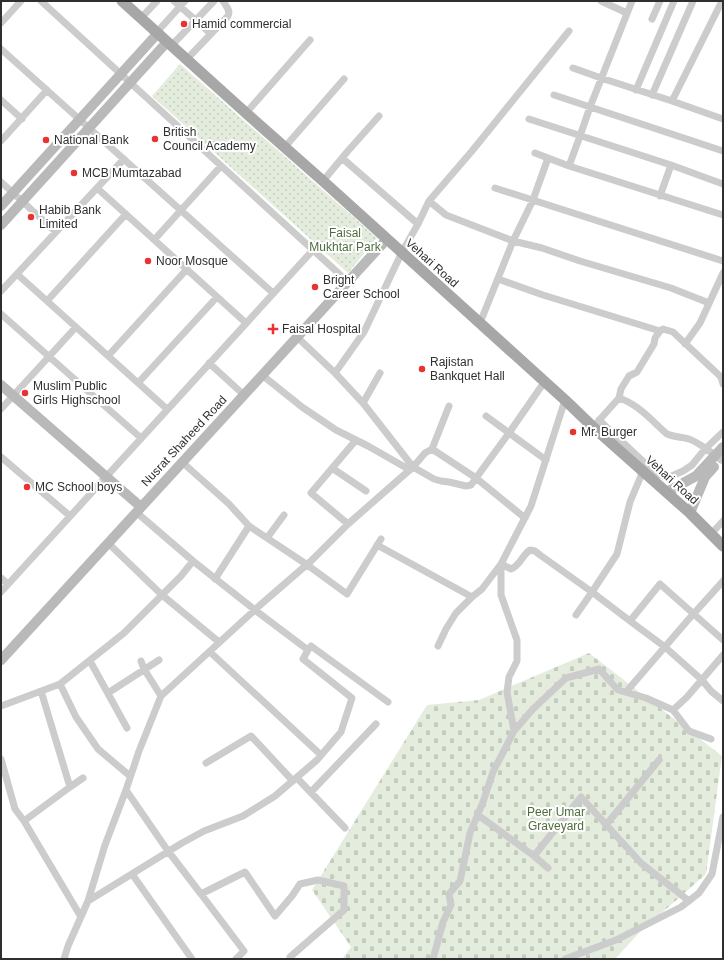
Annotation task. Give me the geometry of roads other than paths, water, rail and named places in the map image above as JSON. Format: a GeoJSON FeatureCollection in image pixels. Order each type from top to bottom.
{"type":"FeatureCollection","features":[{"type":"Feature","properties":{"kind":"main road","name":"Vehari Road"},"geometry":{"type":"LineString","coordinates":[[122,1],[565,400],[596,424],[643,471],[690,513],[723,546]]}},
{"type":"Feature","properties":{"kind":"street"},"geometry":{"type":"LineString","coordinates":[[1,23],[21,1]]}},
{"type":"Feature","properties":{"kind":"street"},"geometry":{"type":"LineString","coordinates":[[41,1],[348,282]]}},
{"type":"Feature","properties":{"kind":"street"},"geometry":{"type":"LineString","coordinates":[[141,18],[157,1]]}},
{"type":"Feature","properties":{"kind":"street"},"geometry":{"type":"LineString","coordinates":[[174,1],[183,4],[196,20],[211,34]]}},
{"type":"Feature","properties":{"kind":"street"},"geometry":{"type":"LineString","coordinates":[[1,225],[130,83],[214,1]]}},
{"type":"Feature","properties":{"kind":"street"},"geometry":{"type":"LineString","coordinates":[[187,59],[229,14],[229,11],[223,1]]}},
{"type":"Feature","properties":{"kind":"street"},"geometry":{"type":"LineString","coordinates":[[600,1],[627,13]]}},
{"type":"Feature","properties":{"kind":"street"},"geometry":{"type":"LineString","coordinates":[[569,166],[601,78],[632,1]]}},
{"type":"Feature","properties":{"kind":"street"},"geometry":{"type":"LineString","coordinates":[[652,19],[660,1]]}},
{"type":"Feature","properties":{"kind":"street"},"geometry":{"type":"LineString","coordinates":[[636,90],[674,1]]}},
{"type":"Feature","properties":{"kind":"street"},"geometry":{"type":"LineString","coordinates":[[652,95],[693,1]]}},
{"type":"Feature","properties":{"kind":"street"},"geometry":{"type":"LineString","coordinates":[[672,101],[722,1]]}},
{"type":"Feature","properties":{"kind":"street"},"geometry":{"type":"LineString","coordinates":[[1,206],[183,4]]}},
{"type":"Feature","properties":{"kind":"street"},"geometry":{"type":"LineString","coordinates":[[335,373],[364,332],[402,252],[429,201],[472,151],[569,31]]}},
{"type":"Feature","properties":{"kind":"street"},"geometry":{"type":"LineString","coordinates":[[246,113],[310,40]]}},
{"type":"Feature","properties":{"kind":"street"},"geometry":{"type":"LineString","coordinates":[[1,48],[273,293]]}},
{"type":"Feature","properties":{"kind":"street"},"geometry":{"type":"LineString","coordinates":[[573,68],[636,90],[722,116]]}},
{"type":"Feature","properties":{"kind":"street"},"geometry":{"type":"LineString","coordinates":[[284,148],[344,79]]}},
{"type":"Feature","properties":{"kind":"street"},"geometry":{"type":"LineString","coordinates":[[1,141],[47,90]]}},
{"type":"Feature","properties":{"kind":"street"},"geometry":{"type":"LineString","coordinates":[[554,95],[723,151]]}},
{"type":"Feature","properties":{"kind":"street"},"geometry":{"type":"LineString","coordinates":[[1,100],[22,119]]}},
{"type":"Feature","properties":{"kind":"street"},"geometry":{"type":"LineString","coordinates":[[323,181],[379,116]]}},
{"type":"Feature","properties":{"kind":"street"},"geometry":{"type":"LineString","coordinates":[[530,119],[671,165],[723,184]]}},
{"type":"Feature","properties":{"kind":"street"},"geometry":{"type":"LineString","coordinates":[[535,153],[569,166],[723,215]]}},
{"type":"Feature","properties":{"kind":"street"},"geometry":{"type":"LineString","coordinates":[[342,158],[418,224]]}},
{"type":"Feature","properties":{"kind":"street"},"geometry":{"type":"LineString","coordinates":[[480,323],[513,241],[532,200],[548,158]]}},
{"type":"Feature","properties":{"kind":"street"},"geometry":{"type":"LineString","coordinates":[[1,291],[124,159]]}},
{"type":"Feature","properties":{"kind":"street"},"geometry":{"type":"LineString","coordinates":[[660,196],[671,165]]}},
{"type":"Feature","properties":{"kind":"street"},"geometry":{"type":"LineString","coordinates":[[154,240],[221,166]]}},
{"type":"Feature","properties":{"kind":"street"},"geometry":{"type":"LineString","coordinates":[[1,182],[56,232]]}},
{"type":"Feature","properties":{"kind":"street"},"geometry":{"type":"LineString","coordinates":[[97,188],[246,323]]}},
{"type":"Feature","properties":{"kind":"street"},"geometry":{"type":"LineString","coordinates":[[495,188],[723,261]]}},
{"type":"Feature","properties":{"kind":"street"},"geometry":{"type":"LineString","coordinates":[[429,201],[446,215],[513,241],[542,248],[671,288],[709,302]]}},
{"type":"Feature","properties":{"kind":"street"},"geometry":{"type":"LineString","coordinates":[[47,302],[126,214]]}},
{"type":"Feature","properties":{"kind":"street","name":"Nusrat Shaheed Road"},"geometry":{"type":"LineString","coordinates":[[2,656],[139,510],[387,239]]}},
{"type":"Feature","properties":{"kind":"street"},"geometry":{"type":"LineString","coordinates":[[1,592],[312,250]]}},
{"type":"Feature","properties":{"kind":"street"},"geometry":{"type":"LineString","coordinates":[[108,356],[187,269]]}},
{"type":"Feature","properties":{"kind":"street"},"geometry":{"type":"LineString","coordinates":[[685,344],[700,323],[723,272]]}},
{"type":"Feature","properties":{"kind":"street"},"geometry":{"type":"LineString","coordinates":[[17,274],[167,409]]}},
{"type":"Feature","properties":{"kind":"street"},"geometry":{"type":"LineString","coordinates":[[498,279],[543,295],[660,331],[663,329],[672,332],[722,379]]}},
{"type":"Feature","properties":{"kind":"street"},"geometry":{"type":"LineString","coordinates":[[138,383],[217,297]]}},
{"type":"Feature","properties":{"kind":"street"},"geometry":{"type":"LineString","coordinates":[[1,314],[141,438]]}},
{"type":"Feature","properties":{"kind":"street"},"geometry":{"type":"LineString","coordinates":[[1,409],[76,327]]}},
{"type":"Feature","properties":{"kind":"street"},"geometry":{"type":"LineString","coordinates":[[660,331],[637,372],[629,376],[619,398],[596,424],[658,474],[668,477],[683,471],[692,465],[723,432]]}},
{"type":"Feature","properties":{"kind":"street"},"geometry":{"type":"LineString","coordinates":[[298,337],[335,373],[362,403],[411,468]]}},
{"type":"Feature","properties":{"kind":"street"},"geometry":{"type":"LineString","coordinates":[[209,363],[244,395]]}},
{"type":"Feature","properties":{"kind":"street"},"geometry":{"type":"LineString","coordinates":[[362,403],[380,372]]}},
{"type":"Feature","properties":{"kind":"street"},"geometry":{"type":"LineString","coordinates":[[262,375],[302,407],[336,430],[434,479],[466,486],[471,485],[509,434],[545,381]]}},
{"type":"Feature","properties":{"kind":"street"},"geometry":{"type":"LineString","coordinates":[[1,385],[106,477],[193,561],[308,650]]}},
{"type":"Feature","properties":{"kind":"street"},"geometry":{"type":"LineString","coordinates":[[619,398],[628,400],[667,434],[691,440],[720,458]]}},
{"type":"Feature","properties":{"kind":"street"},"geometry":{"type":"LineString","coordinates":[[438,646],[446,629],[456,614],[482,589],[501,564],[525,518],[531,506],[565,400]]}},
{"type":"Feature","properties":{"kind":"street"},"geometry":{"type":"LineString","coordinates":[[65,959],[68,946],[88,901],[105,845],[139,751],[161,696],[219,642],[311,561],[348,524],[411,468],[425,453],[432,449],[449,406]]}},
{"type":"Feature","properties":{"kind":"street"},"geometry":{"type":"LineString","coordinates":[[486,416],[546,460]]}},
{"type":"Feature","properties":{"kind":"street"},"geometry":{"type":"LineString","coordinates":[[348,524],[311,493],[356,440]]}},
{"type":"Feature","properties":{"kind":"street"},"geometry":{"type":"LineString","coordinates":[[690,513],[705,477],[720,458],[723,447]]}},
{"type":"Feature","properties":{"kind":"street"},"geometry":{"type":"LineString","coordinates":[[432,449],[476,478],[525,518]]}},
{"type":"Feature","properties":{"kind":"street"},"geometry":{"type":"LineString","coordinates":[[1,457],[70,516]]}},
{"type":"Feature","properties":{"kind":"street"},"geometry":{"type":"LineString","coordinates":[[667,492],[696,476],[720,458]]}},
{"type":"Feature","properties":{"kind":"street"},"geometry":{"type":"LineString","coordinates":[[182,462],[229,504],[249,526],[306,564],[347,594],[379,542],[472,597]]}},
{"type":"Feature","properties":{"kind":"street"},"geometry":{"type":"LineString","coordinates":[[332,468],[366,491]]}},
{"type":"Feature","properties":{"kind":"street"},"geometry":{"type":"LineString","coordinates":[[576,615],[617,554],[630,502],[643,471]]}},
{"type":"Feature","properties":{"kind":"street"},"geometry":{"type":"LineString","coordinates":[[267,538],[284,515]]}},
{"type":"Feature","properties":{"kind":"street"},"geometry":{"type":"LineString","coordinates":[[711,534],[723,521]]}},
{"type":"Feature","properties":{"kind":"street"},"geometry":{"type":"LineString","coordinates":[[215,579],[249,526]]}},
{"type":"Feature","properties":{"kind":"street"},"geometry":{"type":"LineString","coordinates":[[108,543],[162,595],[219,642]]}},
{"type":"Feature","properties":{"kind":"street"},"geometry":{"type":"LineString","coordinates":[[501,564],[510,569],[514,568],[527,552],[530,550],[534,551],[592,592],[665,647],[723,701]]}},
{"type":"Feature","properties":{"kind":"street"},"geometry":{"type":"LineString","coordinates":[[1,706],[60,684],[124,634],[181,576],[193,561]]}},
{"type":"Feature","properties":{"kind":"street"},"geometry":{"type":"LineString","coordinates":[[501,564],[501,595],[516,640],[517,661],[509,678],[507,692],[514,732]]}},
{"type":"Feature","properties":{"kind":"street"},"geometry":{"type":"LineString","coordinates":[[1,578],[8,584]]}},
{"type":"Feature","properties":{"kind":"street"},"geometry":{"type":"LineString","coordinates":[[626,692],[723,581]]}},
{"type":"Feature","properties":{"kind":"street"},"geometry":{"type":"LineString","coordinates":[[630,621],[660,584],[723,640]]}},
{"type":"Feature","properties":{"kind":"street"},"geometry":{"type":"LineString","coordinates":[[88,901],[168,850],[204,831],[243,816],[275,796],[317,760],[341,732],[352,698],[303,659],[311,646],[388,702]]}},
{"type":"Feature","properties":{"kind":"street"},"geometry":{"type":"LineString","coordinates":[[210,652],[321,754]]}},
{"type":"Feature","properties":{"kind":"street"},"geometry":{"type":"LineString","coordinates":[[673,710],[688,697],[723,655]]}},
{"type":"Feature","properties":{"kind":"street"},"geometry":{"type":"LineString","coordinates":[[108,693],[159,660]]}},
{"type":"Feature","properties":{"kind":"street"},"geometry":{"type":"LineString","coordinates":[[90,661],[127,728]]}},
{"type":"Feature","properties":{"kind":"street"},"geometry":{"type":"LineString","coordinates":[[141,661],[144,669],[161,696]]}},
{"type":"Feature","properties":{"kind":"street"},"geometry":{"type":"LineString","coordinates":[[433,959],[443,922],[451,905],[450,894],[460,881],[470,832],[478,815],[493,772],[514,732],[533,709],[566,678],[599,669],[618,690],[646,698],[673,710],[688,731],[711,739]]}},
{"type":"Feature","properties":{"kind":"street"},"geometry":{"type":"LineString","coordinates":[[60,684],[76,717],[98,749],[130,776]]}},
{"type":"Feature","properties":{"kind":"street"},"geometry":{"type":"LineString","coordinates":[[42,691],[70,787]]}},
{"type":"Feature","properties":{"kind":"street"},"geometry":{"type":"LineString","coordinates":[[311,792],[376,724]]}},
{"type":"Feature","properties":{"kind":"street"},"geometry":{"type":"LineString","coordinates":[[206,763],[251,736],[295,779],[311,792],[345,828]]}},
{"type":"Feature","properties":{"kind":"street"},"geometry":{"type":"LineString","coordinates":[[1,759],[15,809],[24,820],[81,917]]}},
{"type":"Feature","properties":{"kind":"street"},"geometry":{"type":"LineString","coordinates":[[606,825],[659,760]]}},
{"type":"Feature","properties":{"kind":"street"},"geometry":{"type":"LineString","coordinates":[[24,820],[84,778]]}},
{"type":"Feature","properties":{"kind":"street"},"geometry":{"type":"LineString","coordinates":[[126,790],[168,850],[244,951],[236,959]]}},
{"type":"Feature","properties":{"kind":"street"},"geometry":{"type":"LineString","coordinates":[[534,856],[581,797],[641,863],[689,901]]}},
{"type":"Feature","properties":{"kind":"street"},"geometry":{"type":"LineString","coordinates":[[478,815],[548,868]]}},
{"type":"Feature","properties":{"kind":"street"},"geometry":{"type":"LineString","coordinates":[[565,959],[616,940],[681,907],[699,893],[712,874],[723,817]]}},
{"type":"Feature","properties":{"kind":"street"},"geometry":{"type":"LineString","coordinates":[[201,894],[245,872],[275,916],[300,884],[318,880],[344,886],[344,910],[290,957],[290,959]]}},
{"type":"Feature","properties":{"kind":"street"},"geometry":{"type":"LineString","coordinates":[[132,874],[192,959]]}},
{"type":"Feature","properties":{"kind":"place","name":"Hamid commercial"},"geometry":{"type":"Point","coordinates":[184,24]}},
{"type":"Feature","properties":{"kind":"place","name":"British Council Academy"},"geometry":{"type":"Point","coordinates":[155,139]}},
{"type":"Feature","properties":{"kind":"place","name":"National Bank"},"geometry":{"type":"Point","coordinates":[46,140]}},
{"type":"Feature","properties":{"kind":"place","name":"MCB Mumtazabad"},"geometry":{"type":"Point","coordinates":[74,173]}},
{"type":"Feature","properties":{"kind":"place","name":"Habib Bank Limited"},"geometry":{"type":"Point","coordinates":[31,217]}},
{"type":"Feature","properties":{"kind":"place","name":"Noor Mosque"},"geometry":{"type":"Point","coordinates":[148,261]}},
{"type":"Feature","properties":{"kind":"place","name":"Bright Career School"},"geometry":{"type":"Point","coordinates":[315,287]}},
{"type":"Feature","properties":{"kind":"place","name":"Faisal Hospital"},"geometry":{"type":"Point","coordinates":[273,329]}},
{"type":"Feature","properties":{"kind":"place","name":"Rajistan Bankquet Hall"},"geometry":{"type":"Point","coordinates":[422,369]}},
{"type":"Feature","properties":{"kind":"place","name":"Muslim Public Girls Highschool"},"geometry":{"type":"Point","coordinates":[25,393]}},
{"type":"Feature","properties":{"kind":"place","name":"Mr. Burger"},"geometry":{"type":"Point","coordinates":[573,432]}},
{"type":"Feature","properties":{"kind":"place","name":"MC School boys"},"geometry":{"type":"Point","coordinates":[27,487]}},
{"type":"Feature","properties":{"kind":"park label","name":"Faisal Mukhtar Park"},"geometry":{"type":"Point","coordinates":[345,240]}},
{"type":"Feature","properties":{"kind":"park label","name":"Peer Umar Graveyard"},"geometry":{"type":"Point","coordinates":[556,819]}}]}
